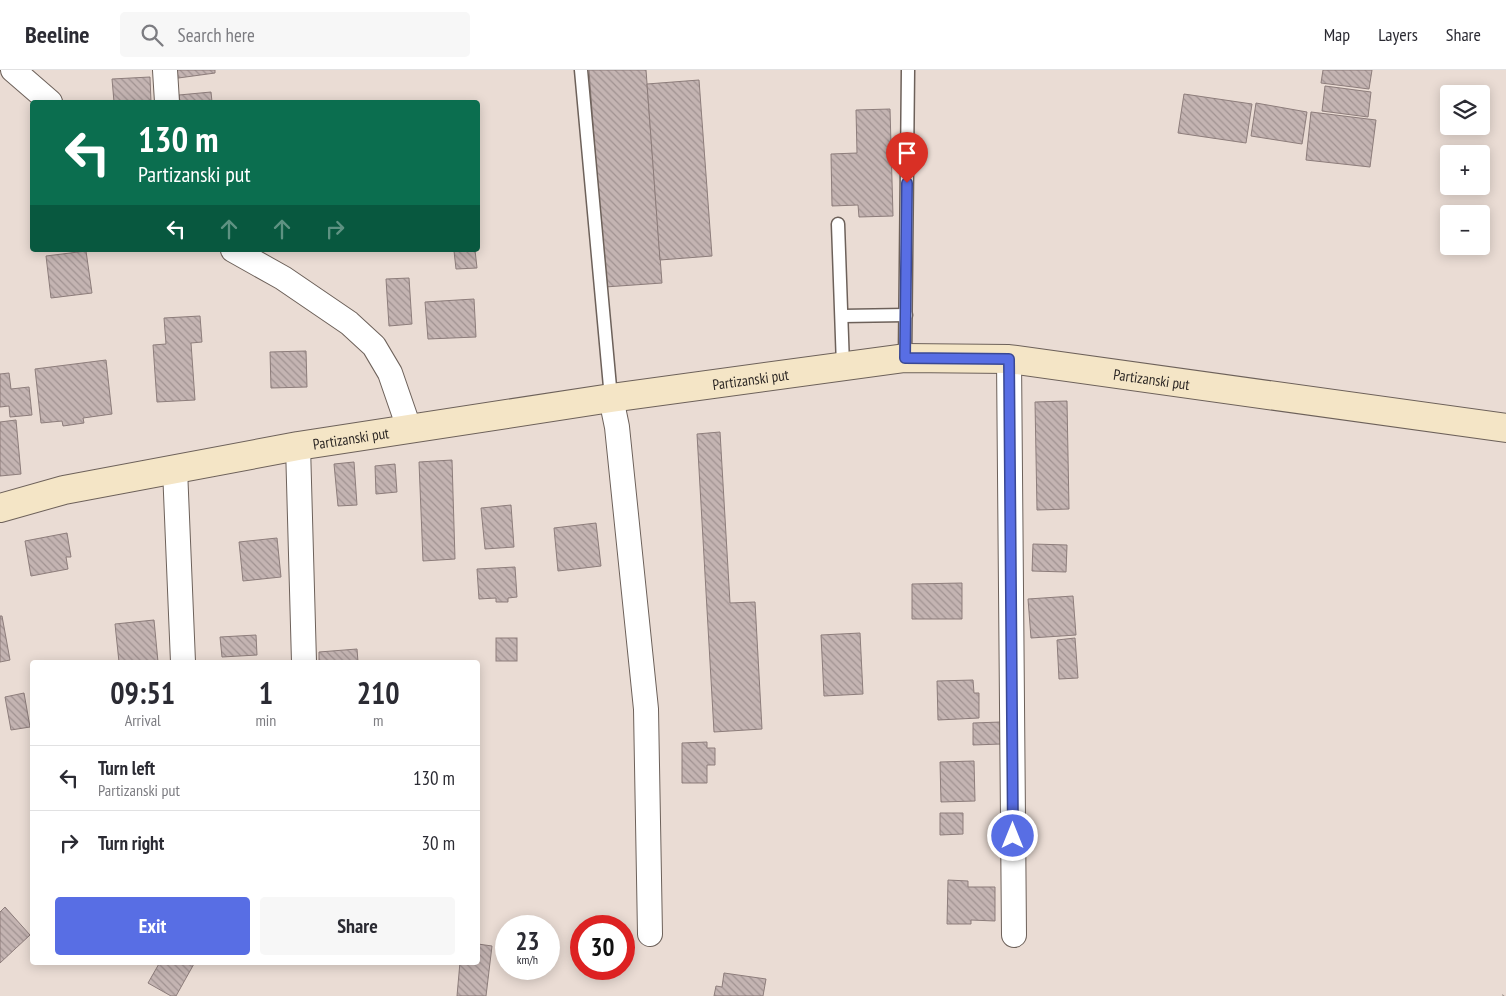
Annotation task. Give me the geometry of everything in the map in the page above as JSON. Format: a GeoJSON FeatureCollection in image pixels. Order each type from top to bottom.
{"type":"FeatureCollection","features":[{"type":"Feature","properties":{"kind":"main road","name":"Partizanski put"},"geometry":{"type":"LineString","coordinates":[[0,508],[64,490],[298,446],[611,398],[905,358],[1009,359],[1506,428]]}},
{"type":"Feature","properties":{"kind":"street"},"geometry":{"type":"LineString","coordinates":[[13,70],[48,100]]}},
{"type":"Feature","properties":{"kind":"street"},"geometry":{"type":"LineString","coordinates":[[165,70],[167,100]]}},
{"type":"Feature","properties":{"kind":"street"},"geometry":{"type":"LineString","coordinates":[[237,252],[283,278],[349,323],[374,346],[390,373],[409,428]]}},
{"type":"Feature","properties":{"kind":"street"},"geometry":{"type":"LineString","coordinates":[[1009,359],[1014,936]]}},
{"type":"Feature","properties":{"kind":"street"},"geometry":{"type":"LineString","coordinates":[[611,398],[617,428],[646,709],[650,934]]}},
{"type":"Feature","properties":{"kind":"street"},"geometry":{"type":"LineString","coordinates":[[298,446],[304,660]]}},
{"type":"Feature","properties":{"kind":"street"},"geometry":{"type":"LineString","coordinates":[[175,469],[183,660]]}},
{"type":"Feature","properties":{"kind":"lane"},"geometry":{"type":"LineString","coordinates":[[581,70],[611,398]]}},
{"type":"Feature","properties":{"kind":"lane"},"geometry":{"type":"LineString","coordinates":[[905,358],[908,70]]}},
{"type":"Feature","properties":{"kind":"lane"},"geometry":{"type":"LineString","coordinates":[[838,224],[843,366]]}},
{"type":"Feature","properties":{"kind":"lane"},"geometry":{"type":"LineString","coordinates":[[842,316],[906,315]]}},
{"type":"Feature","properties":{"kind":"path"},"geometry":{"type":"LineString","coordinates":[[1503,996],[1506,992]]}},
{"type":"Feature","properties":{"kind":"building"},"geometry":{"type":"Polygon","coordinates":[[[169,70],[215,70],[215,73],[171,79],[169,70]]]}},
{"type":"Feature","properties":{"kind":"building"},"geometry":{"type":"Polygon","coordinates":[[[589,70],[646,70],[662,283],[605,287],[589,70]]]}},
{"type":"Feature","properties":{"kind":"building"},"geometry":{"type":"Polygon","coordinates":[[[1323,70],[1372,70],[1369,89],[1321,83],[1323,70]]]}},
{"type":"Feature","properties":{"kind":"building"},"geometry":{"type":"Polygon","coordinates":[[[150,77],[151,100],[114,100],[112,79],[150,77]]]}},
{"type":"Feature","properties":{"kind":"building"},"geometry":{"type":"Polygon","coordinates":[[[699,80],[712,256],[660,260],[647,84],[699,80]]]}},
{"type":"Feature","properties":{"kind":"building"},"geometry":{"type":"Polygon","coordinates":[[[1325,86],[1371,92],[1368,117],[1322,111],[1325,86]]]}},
{"type":"Feature","properties":{"kind":"building"},"geometry":{"type":"Polygon","coordinates":[[[211,92],[212,100],[180,100],[179,95],[211,92]]]}},
{"type":"Feature","properties":{"kind":"building"},"geometry":{"type":"Polygon","coordinates":[[[1184,94],[1252,104],[1246,143],[1178,133],[1184,94]]]}},
{"type":"Feature","properties":{"kind":"building"},"geometry":{"type":"Polygon","coordinates":[[[1256,103],[1307,112],[1302,144],[1251,136],[1256,103]]]}},
{"type":"Feature","properties":{"kind":"building"},"geometry":{"type":"Polygon","coordinates":[[[890,109],[893,216],[859,217],[858,205],[832,206],[831,154],[857,153],[856,110],[890,109]]]}},
{"type":"Feature","properties":{"kind":"building"},"geometry":{"type":"Polygon","coordinates":[[[1311,112],[1376,120],[1370,167],[1306,160],[1311,112]]]}},
{"type":"Feature","properties":{"kind":"building"},"geometry":{"type":"Polygon","coordinates":[[[86,252],[92,293],[51,298],[46,256],[86,252]]]}},
{"type":"Feature","properties":{"kind":"building"},"geometry":{"type":"Polygon","coordinates":[[[454,252],[475,252],[477,268],[456,269],[454,252]]]}},
{"type":"Feature","properties":{"kind":"building"},"geometry":{"type":"Polygon","coordinates":[[[409,278],[412,324],[389,326],[386,279],[409,278]]]}},
{"type":"Feature","properties":{"kind":"building"},"geometry":{"type":"Polygon","coordinates":[[[474,299],[476,337],[428,339],[425,302],[474,299]]]}},
{"type":"Feature","properties":{"kind":"building"},"geometry":{"type":"Polygon","coordinates":[[[200,316],[202,342],[191,343],[195,400],[157,402],[153,345],[166,344],[164,318],[200,316]]]}},
{"type":"Feature","properties":{"kind":"building"},"geometry":{"type":"Polygon","coordinates":[[[306,351],[307,387],[271,388],[270,352],[306,351]]]}},
{"type":"Feature","properties":{"kind":"building"},"geometry":{"type":"Polygon","coordinates":[[[106,360],[112,414],[83,418],[84,423],[63,426],[62,421],[41,423],[35,369],[106,360]]]}},
{"type":"Feature","properties":{"kind":"building"},"geometry":{"type":"Polygon","coordinates":[[[9,373],[11,389],[29,387],[32,415],[10,417],[9,406],[0,407],[0,374],[9,373]]]}},
{"type":"Feature","properties":{"kind":"building"},"geometry":{"type":"Polygon","coordinates":[[[1067,401],[1069,509],[1037,510],[1035,402],[1067,401]]]}},
{"type":"Feature","properties":{"kind":"building"},"geometry":{"type":"Polygon","coordinates":[[[16,420],[21,474],[0,476],[0,422],[16,420]]]}},
{"type":"Feature","properties":{"kind":"building"},"geometry":{"type":"Polygon","coordinates":[[[720,432],[730,603],[755,602],[762,729],[714,732],[697,434],[720,432]]]}},
{"type":"Feature","properties":{"kind":"building"},"geometry":{"type":"Polygon","coordinates":[[[452,460],[455,559],[423,561],[419,462],[452,460]]]}},
{"type":"Feature","properties":{"kind":"building"},"geometry":{"type":"Polygon","coordinates":[[[354,462],[357,505],[338,506],[334,464],[354,462]]]}},
{"type":"Feature","properties":{"kind":"building"},"geometry":{"type":"Polygon","coordinates":[[[395,464],[397,492],[376,494],[375,466],[395,464]]]}},
{"type":"Feature","properties":{"kind":"building"},"geometry":{"type":"Polygon","coordinates":[[[511,505],[514,547],[485,549],[481,508],[511,505]]]}},
{"type":"Feature","properties":{"kind":"building"},"geometry":{"type":"Polygon","coordinates":[[[596,523],[601,566],[558,571],[554,528],[596,523]]]}},
{"type":"Feature","properties":{"kind":"building"},"geometry":{"type":"Polygon","coordinates":[[[67,533],[71,557],[66,557],[68,569],[31,576],[25,541],[67,533]]]}},
{"type":"Feature","properties":{"kind":"building"},"geometry":{"type":"Polygon","coordinates":[[[277,538],[281,577],[243,581],[239,542],[277,538]]]}},
{"type":"Feature","properties":{"kind":"building"},"geometry":{"type":"Polygon","coordinates":[[[1033,544],[1067,545],[1066,572],[1032,571],[1033,544]]]}},
{"type":"Feature","properties":{"kind":"building"},"geometry":{"type":"Polygon","coordinates":[[[515,567],[517,597],[508,598],[508,602],[496,602],[496,598],[479,599],[477,569],[515,567]]]}},
{"type":"Feature","properties":{"kind":"building"},"geometry":{"type":"Polygon","coordinates":[[[962,583],[962,619],[912,619],[912,584],[962,583]]]}},
{"type":"Feature","properties":{"kind":"building"},"geometry":{"type":"Polygon","coordinates":[[[1073,596],[1076,635],[1031,638],[1028,599],[1073,596]]]}},
{"type":"Feature","properties":{"kind":"building"},"geometry":{"type":"Polygon","coordinates":[[[0,616],[2,616],[10,660],[0,662],[0,616]]]}},
{"type":"Feature","properties":{"kind":"building"},"geometry":{"type":"Polygon","coordinates":[[[154,620],[158,660],[119,660],[115,624],[154,620]]]}},
{"type":"Feature","properties":{"kind":"building"},"geometry":{"type":"Polygon","coordinates":[[[860,633],[863,694],[824,696],[821,635],[860,633]]]}},
{"type":"Feature","properties":{"kind":"building"},"geometry":{"type":"Polygon","coordinates":[[[256,635],[257,655],[222,657],[220,637],[256,635]]]}},
{"type":"Feature","properties":{"kind":"building"},"geometry":{"type":"Polygon","coordinates":[[[496,638],[517,638],[517,661],[496,661],[496,638]]]}},
{"type":"Feature","properties":{"kind":"building"},"geometry":{"type":"Polygon","coordinates":[[[1075,638],[1078,678],[1059,679],[1057,640],[1075,638]]]}},
{"type":"Feature","properties":{"kind":"building"},"geometry":{"type":"Polygon","coordinates":[[[357,649],[358,660],[319,660],[319,652],[357,649]]]}},
{"type":"Feature","properties":{"kind":"building"},"geometry":{"type":"Polygon","coordinates":[[[973,680],[974,693],[979,693],[979,718],[938,720],[937,681],[973,680]]]}},
{"type":"Feature","properties":{"kind":"building"},"geometry":{"type":"Polygon","coordinates":[[[24,693],[30,727],[11,730],[5,697],[24,693]]]}},
{"type":"Feature","properties":{"kind":"building"},"geometry":{"type":"Polygon","coordinates":[[[1001,722],[1001,744],[973,745],[973,723],[1001,722]]]}},
{"type":"Feature","properties":{"kind":"building"},"geometry":{"type":"Polygon","coordinates":[[[707,742],[707,748],[715,748],[715,765],[707,765],[707,783],[682,783],[682,743],[707,742]]]}},
{"type":"Feature","properties":{"kind":"building"},"geometry":{"type":"Polygon","coordinates":[[[974,761],[975,801],[941,802],[940,762],[974,761]]]}},
{"type":"Feature","properties":{"kind":"building"},"geometry":{"type":"Polygon","coordinates":[[[940,813],[963,813],[963,834],[940,835],[940,813]]]}},
{"type":"Feature","properties":{"kind":"building"},"geometry":{"type":"Polygon","coordinates":[[[948,880],[968,881],[968,887],[995,887],[995,921],[971,920],[971,924],[947,924],[948,880]]]}},
{"type":"Feature","properties":{"kind":"building"},"geometry":{"type":"Polygon","coordinates":[[[5,907],[30,935],[0,963],[0,912],[5,907]]]}},
{"type":"Feature","properties":{"kind":"building"},"geometry":{"type":"Polygon","coordinates":[[[480,944],[492,946],[486,996],[457,996],[460,965],[480,965],[480,944]]]}},
{"type":"Feature","properties":{"kind":"building"},"geometry":{"type":"Polygon","coordinates":[[[158,965],[193,965],[176,996],[171,996],[148,983],[158,965]]]}},
{"type":"Feature","properties":{"kind":"building"},"geometry":{"type":"Polygon","coordinates":[[[724,973],[766,979],[763,996],[714,996],[716,986],[722,987],[724,973]]]}},
{"type":"Feature","properties":{"kind":"route"},"geometry":{"type":"LineString","coordinates":[[907,183],[905,358],[1009,359],[1013,836]]}}]}
